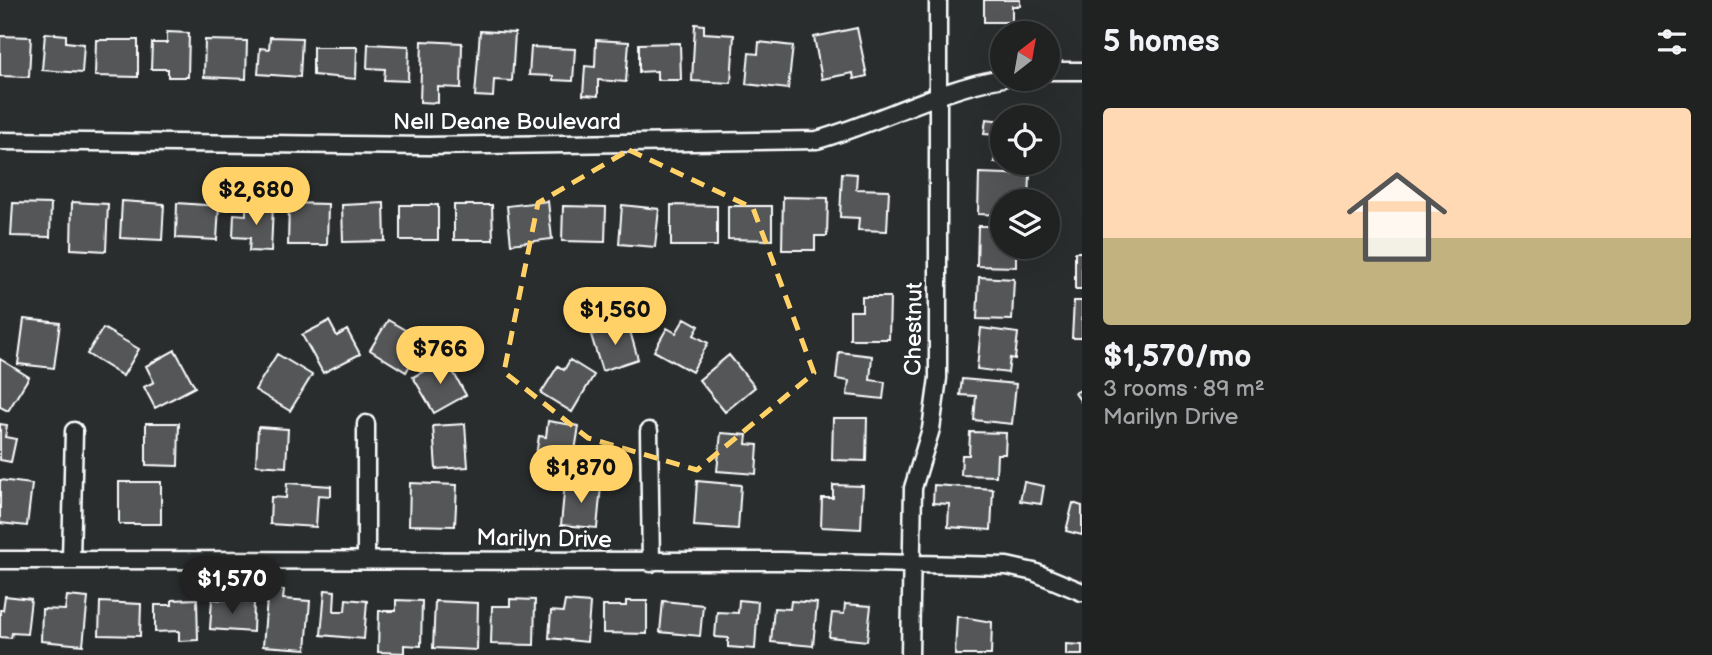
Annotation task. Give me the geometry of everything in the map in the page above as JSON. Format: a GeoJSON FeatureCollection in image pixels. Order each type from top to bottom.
{"type":"FeatureCollection","features":[{"type":"Feature","properties":{"kind":"street","name":"Chestnut"},"geometry":{"type":"LineString","coordinates":[[910,655],[913,488],[930,429],[938,378],[938,0]]}},
{"type":"Feature","properties":{"kind":"street"},"geometry":{"type":"LineString","coordinates":[[1060,71],[1082,71]]}},
{"type":"Feature","properties":{"kind":"street","name":"Nell Deane Boulevard"},"geometry":{"type":"LineString","coordinates":[[0,141],[428,146],[768,143],[817,140],[857,129],[937,97],[990,80]]}},
{"type":"Feature","properties":{"kind":"street"},"geometry":{"type":"LineString","coordinates":[[366,424],[366,560]]}},
{"type":"Feature","properties":{"kind":"street"},"geometry":{"type":"LineString","coordinates":[[649,430],[651,563]]}},
{"type":"Feature","properties":{"kind":"street"},"geometry":{"type":"LineString","coordinates":[[71,561],[74,431]]}},
{"type":"Feature","properties":{"kind":"street","name":"Marilyn Drive"},"geometry":{"type":"LineString","coordinates":[[0,560],[651,563],[781,561],[1007,566],[1034,572],[1082,592]]}},
{"type":"Feature","properties":{"kind":"highlighted area"},"geometry":{"type":"Polygon","coordinates":[[[629,150],[753,208],[814,373],[697,470],[588,438],[504,372],[538,203],[629,150]]]}},
{"type":"Feature","properties":{"kind":"building"},"geometry":{"type":"Polygon","coordinates":[[[984,0],[1020,0],[1020,6],[1012,6],[1012,21],[984,22],[984,0]]]}},
{"type":"Feature","properties":{"kind":"building"},"geometry":{"type":"Polygon","coordinates":[[[695,24],[704,25],[704,33],[734,35],[731,83],[692,81],[695,24]]]}},
{"type":"Feature","properties":{"kind":"building"},"geometry":{"type":"Polygon","coordinates":[[[857,28],[867,76],[854,79],[853,73],[822,79],[814,37],[857,28]]]}},
{"type":"Feature","properties":{"kind":"building"},"geometry":{"type":"Polygon","coordinates":[[[480,31],[515,33],[512,81],[494,80],[493,97],[475,96],[480,31]]]}},
{"type":"Feature","properties":{"kind":"building"},"geometry":{"type":"Polygon","coordinates":[[[167,32],[189,33],[188,77],[168,77],[168,69],[151,69],[152,43],[167,43],[167,32]]]}},
{"type":"Feature","properties":{"kind":"building"},"geometry":{"type":"Polygon","coordinates":[[[45,33],[66,35],[66,42],[84,44],[82,73],[42,70],[45,33]]]}},
{"type":"Feature","properties":{"kind":"building"},"geometry":{"type":"Polygon","coordinates":[[[0,36],[31,37],[29,77],[0,76],[0,36]]]}},
{"type":"Feature","properties":{"kind":"building"},"geometry":{"type":"Polygon","coordinates":[[[270,37],[302,38],[300,77],[258,74],[260,48],[269,49],[270,37]]]}},
{"type":"Feature","properties":{"kind":"building"},"geometry":{"type":"Polygon","coordinates":[[[96,40],[138,40],[138,77],[95,76],[96,40]]]}},
{"type":"Feature","properties":{"kind":"building"},"geometry":{"type":"Polygon","coordinates":[[[205,40],[247,41],[246,79],[204,77],[205,40]]]}},
{"type":"Feature","properties":{"kind":"building"},"geometry":{"type":"Polygon","coordinates":[[[596,40],[629,42],[626,82],[598,80],[598,96],[583,95],[585,66],[595,67],[596,40]]]}},
{"type":"Feature","properties":{"kind":"building"},"geometry":{"type":"Polygon","coordinates":[[[422,41],[462,43],[461,88],[438,87],[438,103],[420,102],[422,41]]]}},
{"type":"Feature","properties":{"kind":"building"},"geometry":{"type":"Polygon","coordinates":[[[759,42],[793,46],[788,89],[746,84],[749,53],[758,54],[759,42]]]}},
{"type":"Feature","properties":{"kind":"building"},"geometry":{"type":"Polygon","coordinates":[[[680,43],[681,80],[657,80],[657,71],[639,72],[639,44],[680,43]]]}},
{"type":"Feature","properties":{"kind":"building"},"geometry":{"type":"Polygon","coordinates":[[[368,44],[409,46],[408,81],[384,80],[385,69],[367,68],[368,44]]]}},
{"type":"Feature","properties":{"kind":"building"},"geometry":{"type":"Polygon","coordinates":[[[313,47],[357,47],[356,79],[313,75],[313,47]]]}},
{"type":"Feature","properties":{"kind":"building"},"geometry":{"type":"Polygon","coordinates":[[[531,47],[575,49],[573,81],[553,80],[553,76],[529,75],[531,47]]]}},
{"type":"Feature","properties":{"kind":"building"},"geometry":{"type":"Polygon","coordinates":[[[986,119],[990,119],[990,134],[984,134],[986,119]]]}},
{"type":"Feature","properties":{"kind":"building"},"geometry":{"type":"Polygon","coordinates":[[[842,173],[857,174],[856,189],[889,190],[887,231],[858,230],[859,218],[840,217],[842,173]]]}},
{"type":"Feature","properties":{"kind":"building"},"geometry":{"type":"Polygon","coordinates":[[[979,173],[1030,175],[1029,189],[990,189],[990,214],[978,214],[979,173]]]}},
{"type":"Feature","properties":{"kind":"building"},"geometry":{"type":"Polygon","coordinates":[[[783,197],[828,198],[827,236],[815,236],[815,250],[782,250],[783,197]]]}},
{"type":"Feature","properties":{"kind":"building"},"geometry":{"type":"Polygon","coordinates":[[[122,201],[164,204],[162,240],[120,238],[122,201]]]}},
{"type":"Feature","properties":{"kind":"building"},"geometry":{"type":"Polygon","coordinates":[[[548,201],[552,239],[511,244],[507,206],[548,201]]]}},
{"type":"Feature","properties":{"kind":"building"},"geometry":{"type":"Polygon","coordinates":[[[72,202],[108,204],[106,251],[71,249],[72,202]]]}},
{"type":"Feature","properties":{"kind":"building"},"geometry":{"type":"Polygon","coordinates":[[[13,203],[51,204],[50,237],[11,236],[13,203]]]}},
{"type":"Feature","properties":{"kind":"building"},"geometry":{"type":"Polygon","coordinates":[[[177,203],[219,206],[217,240],[176,238],[177,203]]]}},
{"type":"Feature","properties":{"kind":"building"},"geometry":{"type":"Polygon","coordinates":[[[246,203],[273,205],[271,252],[249,251],[250,238],[233,237],[234,214],[246,215],[246,203]]]}},
{"type":"Feature","properties":{"kind":"building"},"geometry":{"type":"Polygon","coordinates":[[[289,203],[328,204],[327,245],[288,245],[289,203]]]}},
{"type":"Feature","properties":{"kind":"building"},"geometry":{"type":"Polygon","coordinates":[[[384,203],[385,241],[343,242],[342,205],[384,203]]]}},
{"type":"Feature","properties":{"kind":"building"},"geometry":{"type":"Polygon","coordinates":[[[400,205],[438,205],[438,240],[400,240],[400,205]]]}},
{"type":"Feature","properties":{"kind":"building"},"geometry":{"type":"Polygon","coordinates":[[[454,205],[492,205],[493,240],[454,240],[454,205]]]}},
{"type":"Feature","properties":{"kind":"building"},"geometry":{"type":"Polygon","coordinates":[[[622,205],[659,209],[655,247],[619,244],[622,205]]]}},
{"type":"Feature","properties":{"kind":"building"},"geometry":{"type":"Polygon","coordinates":[[[671,205],[717,206],[717,246],[671,246],[671,205]]]}},
{"type":"Feature","properties":{"kind":"building"},"geometry":{"type":"Polygon","coordinates":[[[563,206],[606,207],[605,242],[562,241],[563,206]]]}},
{"type":"Feature","properties":{"kind":"building"},"geometry":{"type":"Polygon","coordinates":[[[728,206],[772,206],[772,240],[728,239],[728,206]]]}},
{"type":"Feature","properties":{"kind":"building"},"geometry":{"type":"Polygon","coordinates":[[[978,226],[990,226],[990,259],[1016,259],[1016,267],[977,266],[978,226]]]}},
{"type":"Feature","properties":{"kind":"building"},"geometry":{"type":"Polygon","coordinates":[[[1075,252],[1082,252],[1082,289],[1075,289],[1075,252]]]}},
{"type":"Feature","properties":{"kind":"building"},"geometry":{"type":"Polygon","coordinates":[[[979,277],[1014,279],[1012,320],[977,319],[979,277]]]}},
{"type":"Feature","properties":{"kind":"building"},"geometry":{"type":"Polygon","coordinates":[[[862,297],[890,297],[889,339],[850,339],[850,311],[862,311],[862,297]]]}},
{"type":"Feature","properties":{"kind":"building"},"geometry":{"type":"Polygon","coordinates":[[[1074,301],[1082,301],[1082,338],[1072,338],[1074,301]]]}},
{"type":"Feature","properties":{"kind":"building"},"geometry":{"type":"Polygon","coordinates":[[[685,318],[699,326],[694,335],[708,343],[692,372],[654,351],[667,328],[676,333],[685,318]]]}},
{"type":"Feature","properties":{"kind":"building"},"geometry":{"type":"Polygon","coordinates":[[[24,319],[60,323],[54,368],[18,364],[24,319]]]}},
{"type":"Feature","properties":{"kind":"building"},"geometry":{"type":"Polygon","coordinates":[[[388,320],[424,341],[406,372],[370,350],[388,320]]]}},
{"type":"Feature","properties":{"kind":"building"},"geometry":{"type":"Polygon","coordinates":[[[329,321],[337,336],[347,330],[360,354],[323,373],[302,335],[329,321]]]}},
{"type":"Feature","properties":{"kind":"building"},"geometry":{"type":"Polygon","coordinates":[[[628,324],[638,359],[602,371],[591,335],[628,324]]]}},
{"type":"Feature","properties":{"kind":"building"},"geometry":{"type":"Polygon","coordinates":[[[103,328],[139,349],[123,376],[87,354],[103,328]]]}},
{"type":"Feature","properties":{"kind":"building"},"geometry":{"type":"Polygon","coordinates":[[[981,328],[1018,333],[1015,359],[1010,358],[1008,373],[977,369],[981,328]]]}},
{"type":"Feature","properties":{"kind":"building"},"geometry":{"type":"Polygon","coordinates":[[[175,350],[195,387],[155,408],[144,387],[154,382],[146,366],[175,350]]]}},
{"type":"Feature","properties":{"kind":"building"},"geometry":{"type":"Polygon","coordinates":[[[839,352],[872,356],[870,380],[885,382],[883,399],[847,395],[849,381],[836,379],[839,352]]]}},
{"type":"Feature","properties":{"kind":"building"},"geometry":{"type":"Polygon","coordinates":[[[277,354],[312,375],[290,411],[255,390],[277,354]]]}},
{"type":"Feature","properties":{"kind":"building"},"geometry":{"type":"Polygon","coordinates":[[[729,355],[755,387],[725,412],[699,380],[729,355]]]}},
{"type":"Feature","properties":{"kind":"building"},"geometry":{"type":"Polygon","coordinates":[[[0,359],[29,377],[8,411],[0,407],[0,359]]]}},
{"type":"Feature","properties":{"kind":"building"},"geometry":{"type":"Polygon","coordinates":[[[446,359],[466,395],[434,413],[413,377],[446,359]]]}},
{"type":"Feature","properties":{"kind":"building"},"geometry":{"type":"Polygon","coordinates":[[[570,360],[594,375],[572,412],[541,393],[558,366],[564,370],[570,360]]]}},
{"type":"Feature","properties":{"kind":"building"},"geometry":{"type":"Polygon","coordinates":[[[962,379],[1016,384],[1012,424],[974,420],[976,396],[960,395],[962,379]]]}},
{"type":"Feature","properties":{"kind":"building"},"geometry":{"type":"Polygon","coordinates":[[[1082,389],[1082,403],[1075,393],[1082,389]]]}},
{"type":"Feature","properties":{"kind":"building"},"geometry":{"type":"Polygon","coordinates":[[[833,418],[867,418],[866,461],[832,460],[833,418]]]}},
{"type":"Feature","properties":{"kind":"building"},"geometry":{"type":"Polygon","coordinates":[[[548,421],[579,426],[572,469],[535,462],[539,436],[546,437],[548,421]]]}},
{"type":"Feature","properties":{"kind":"building"},"geometry":{"type":"Polygon","coordinates":[[[146,423],[179,423],[178,466],[146,465],[146,423]]]}},
{"type":"Feature","properties":{"kind":"building"},"geometry":{"type":"Polygon","coordinates":[[[0,424],[7,425],[5,437],[16,439],[11,462],[0,460],[0,424]]]}},
{"type":"Feature","properties":{"kind":"building"},"geometry":{"type":"Polygon","coordinates":[[[465,424],[468,467],[436,469],[433,426],[465,424]]]}},
{"type":"Feature","properties":{"kind":"building"},"geometry":{"type":"Polygon","coordinates":[[[258,427],[288,429],[286,467],[256,465],[258,427]]]}},
{"type":"Feature","properties":{"kind":"building"},"geometry":{"type":"Polygon","coordinates":[[[970,432],[1006,433],[1005,454],[997,454],[996,476],[961,475],[962,455],[969,455],[970,432]]]}},
{"type":"Feature","properties":{"kind":"building"},"geometry":{"type":"Polygon","coordinates":[[[721,433],[747,435],[746,444],[758,445],[756,474],[717,471],[721,433]]]}},
{"type":"Feature","properties":{"kind":"building"},"geometry":{"type":"Polygon","coordinates":[[[0,480],[32,484],[27,526],[0,523],[0,480]]]}},
{"type":"Feature","properties":{"kind":"building"},"geometry":{"type":"Polygon","coordinates":[[[697,481],[741,485],[738,529],[694,526],[697,481]]]}},
{"type":"Feature","properties":{"kind":"building"},"geometry":{"type":"Polygon","coordinates":[[[119,482],[161,482],[161,524],[119,524],[119,482]]]}},
{"type":"Feature","properties":{"kind":"building"},"geometry":{"type":"Polygon","coordinates":[[[565,482],[601,486],[597,528],[561,525],[565,482]]]}},
{"type":"Feature","properties":{"kind":"building"},"geometry":{"type":"Polygon","coordinates":[[[1024,482],[1044,486],[1041,504],[1020,501],[1024,482]]]}},
{"type":"Feature","properties":{"kind":"building"},"geometry":{"type":"Polygon","coordinates":[[[287,483],[331,486],[331,496],[318,495],[316,527],[270,524],[271,497],[286,498],[287,483]]]}},
{"type":"Feature","properties":{"kind":"building"},"geometry":{"type":"Polygon","coordinates":[[[410,483],[457,485],[455,526],[409,525],[410,483]]]}},
{"type":"Feature","properties":{"kind":"building"},"geometry":{"type":"Polygon","coordinates":[[[833,485],[863,486],[861,529],[821,527],[822,498],[833,498],[833,485]]]}},
{"type":"Feature","properties":{"kind":"building"},"geometry":{"type":"Polygon","coordinates":[[[934,485],[993,489],[991,530],[948,527],[949,504],[933,503],[934,485]]]}},
{"type":"Feature","properties":{"kind":"building"},"geometry":{"type":"Polygon","coordinates":[[[1073,503],[1082,506],[1082,535],[1066,531],[1073,503]]]}},
{"type":"Feature","properties":{"kind":"building"},"geometry":{"type":"Polygon","coordinates":[[[268,588],[284,590],[283,599],[310,601],[306,649],[263,646],[268,588]]]}},
{"type":"Feature","properties":{"kind":"building"},"geometry":{"type":"Polygon","coordinates":[[[325,590],[335,591],[334,611],[345,611],[346,599],[367,601],[364,639],[321,635],[325,590]]]}},
{"type":"Feature","properties":{"kind":"building"},"geometry":{"type":"Polygon","coordinates":[[[5,596],[31,599],[27,634],[12,633],[11,638],[0,637],[0,610],[3,610],[5,596]]]}},
{"type":"Feature","properties":{"kind":"building"},"geometry":{"type":"Polygon","coordinates":[[[67,596],[88,598],[83,645],[41,641],[42,609],[65,610],[67,596]]]}},
{"type":"Feature","properties":{"kind":"building"},"geometry":{"type":"Polygon","coordinates":[[[197,599],[198,640],[179,641],[179,631],[155,632],[155,605],[172,605],[172,600],[197,599]]]}},
{"type":"Feature","properties":{"kind":"building"},"geometry":{"type":"Polygon","coordinates":[[[212,599],[254,602],[253,632],[210,629],[212,599]]]}},
{"type":"Feature","properties":{"kind":"building"},"geometry":{"type":"Polygon","coordinates":[[[510,599],[535,600],[534,645],[491,644],[492,606],[510,606],[510,599]]]}},
{"type":"Feature","properties":{"kind":"building"},"geometry":{"type":"Polygon","coordinates":[[[396,600],[422,601],[421,646],[404,645],[404,653],[378,652],[379,611],[396,611],[396,600]]]}},
{"type":"Feature","properties":{"kind":"building"},"geometry":{"type":"Polygon","coordinates":[[[739,600],[758,602],[755,649],[728,647],[728,638],[715,637],[717,612],[738,613],[739,600]]]}},
{"type":"Feature","properties":{"kind":"building"},"geometry":{"type":"Polygon","coordinates":[[[435,601],[478,603],[477,650],[433,648],[435,601]]]}},
{"type":"Feature","properties":{"kind":"building"},"geometry":{"type":"Polygon","coordinates":[[[565,601],[590,603],[587,642],[549,638],[551,611],[563,612],[565,601]]]}},
{"type":"Feature","properties":{"kind":"building"},"geometry":{"type":"Polygon","coordinates":[[[626,601],[647,601],[647,634],[603,633],[603,606],[626,606],[626,601]]]}},
{"type":"Feature","properties":{"kind":"building"},"geometry":{"type":"Polygon","coordinates":[[[663,601],[703,605],[700,636],[660,632],[663,601]]]}},
{"type":"Feature","properties":{"kind":"building"},"geometry":{"type":"Polygon","coordinates":[[[791,601],[817,603],[813,646],[771,642],[774,608],[790,609],[791,601]]]}},
{"type":"Feature","properties":{"kind":"building"},"geometry":{"type":"Polygon","coordinates":[[[100,602],[141,604],[140,636],[99,635],[100,602]]]}},
{"type":"Feature","properties":{"kind":"building"},"geometry":{"type":"Polygon","coordinates":[[[845,604],[871,606],[867,641],[829,637],[832,613],[844,614],[845,604]]]}},
{"type":"Feature","properties":{"kind":"building"},"geometry":{"type":"Polygon","coordinates":[[[957,616],[992,622],[991,655],[955,655],[957,616]]]}},
{"type":"Feature","properties":{"kind":"building"},"geometry":{"type":"Polygon","coordinates":[[[1066,644],[1082,645],[1082,655],[1066,655],[1066,644]]]}}]}
